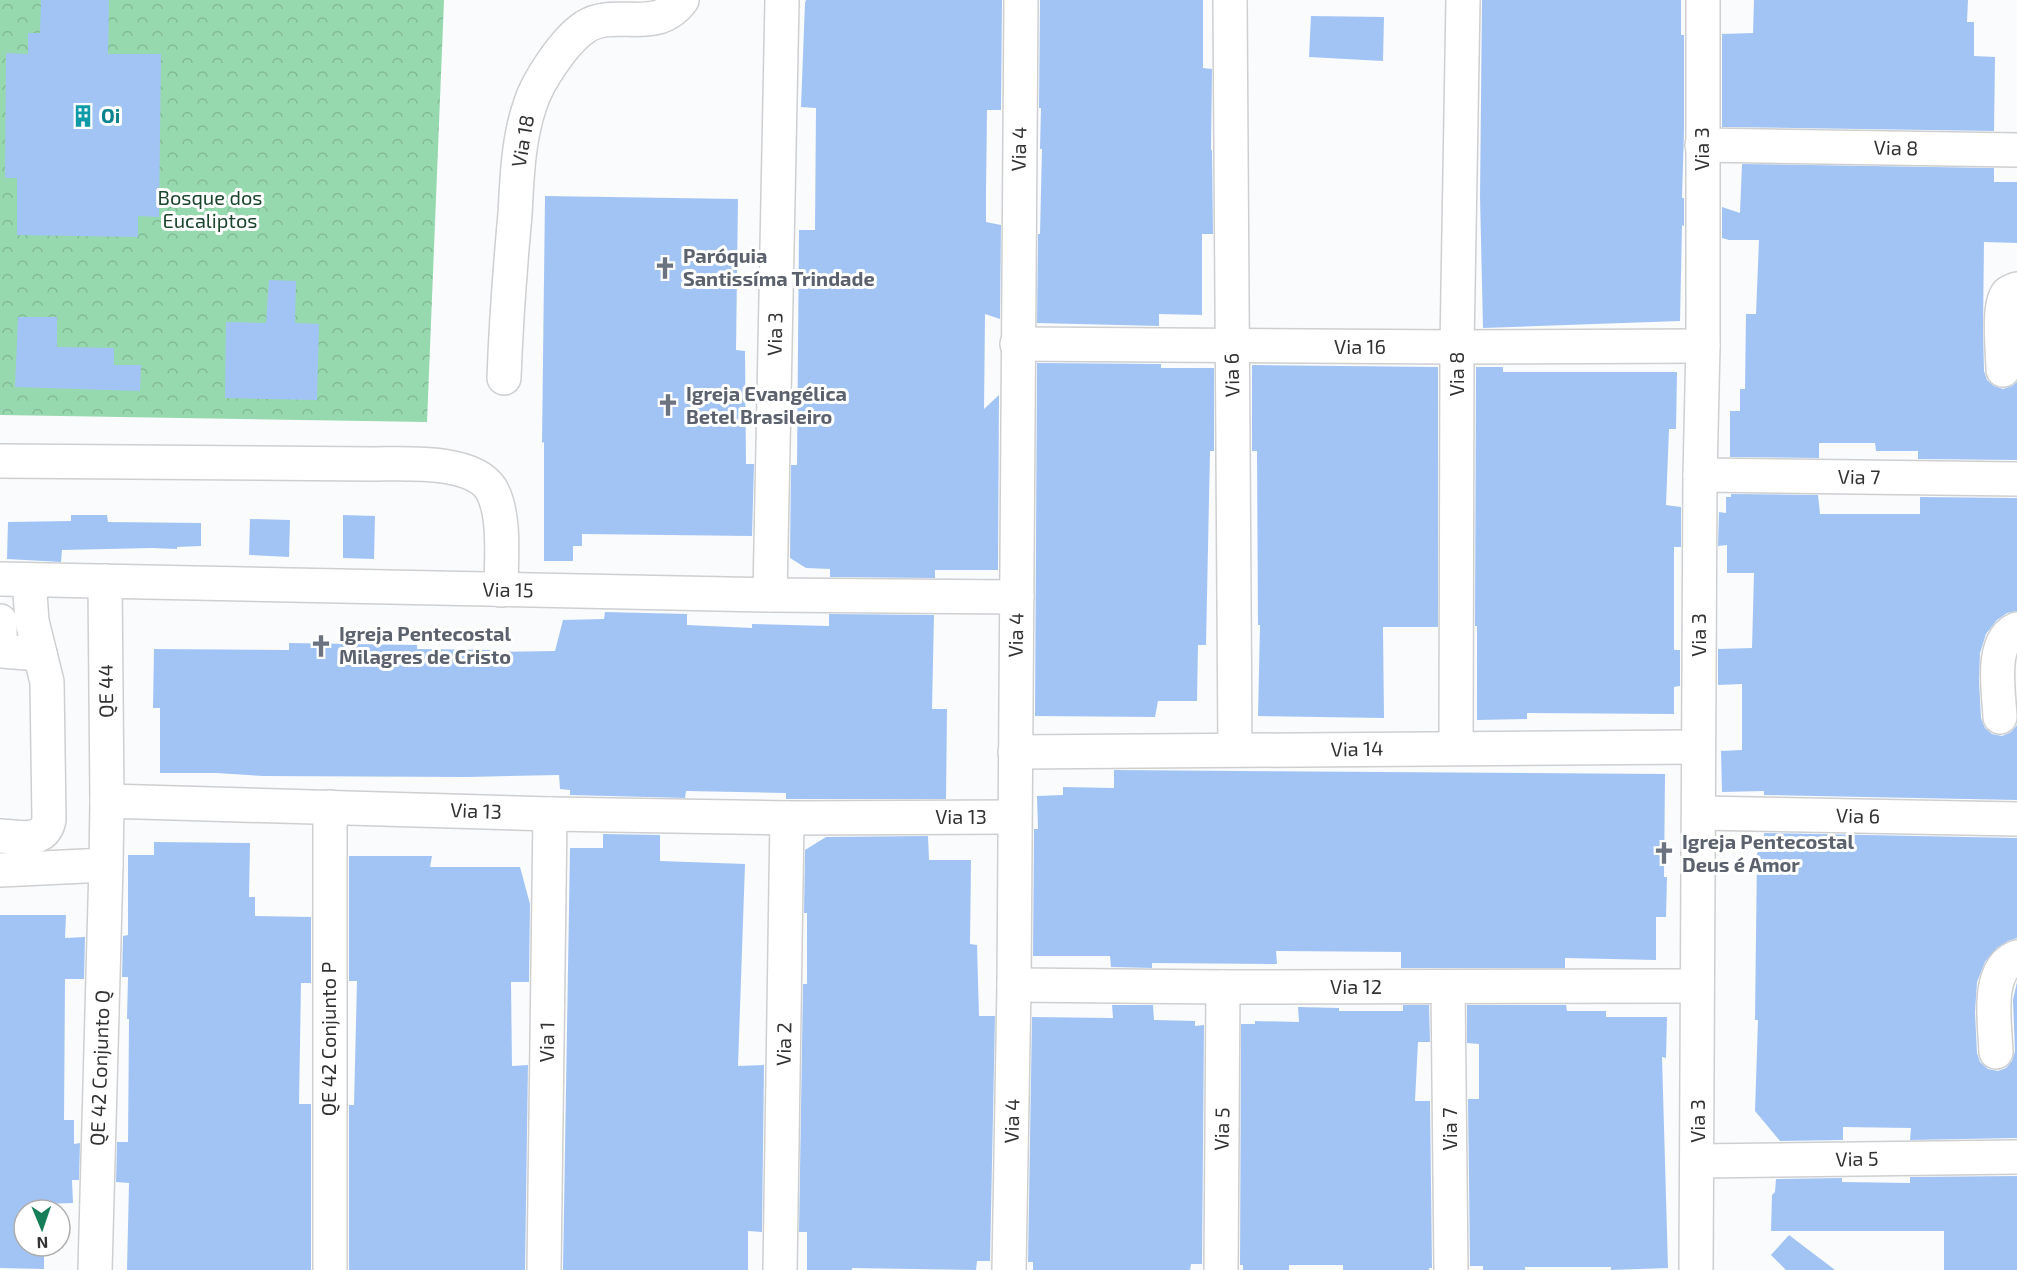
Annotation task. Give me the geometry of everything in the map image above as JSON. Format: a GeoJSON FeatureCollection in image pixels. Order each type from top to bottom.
{"type":"FeatureCollection","features":[{"type":"Feature","properties":{"kind":"street","name":"Via 18"},"geometry":{"type":"LineString","coordinates":[[504,378],[522,132],[538,86],[550,66],[584,28],[593,23],[607,21],[660,18],[669,13],[682,0]]}},
{"type":"Feature","properties":{"kind":"street","name":"Via 3"},"geometry":{"type":"LineString","coordinates":[[770,595],[782,0]]}},
{"type":"Feature","properties":{"kind":"street","name":"Via 4"},"geometry":{"type":"LineString","coordinates":[[1009,1270],[1014,985],[1021,0]]}},
{"type":"Feature","properties":{"kind":"street","name":"Via 6"},"geometry":{"type":"LineString","coordinates":[[1230,0],[1236,750]]}},
{"type":"Feature","properties":{"kind":"street","name":"Via 8"},"geometry":{"type":"LineString","coordinates":[[1456,748],[1457,347],[1463,0]]}},
{"type":"Feature","properties":{"kind":"street","name":"Via 3"},"geometry":{"type":"LineString","coordinates":[[1696,1270],[1700,475],[1703,346],[1703,0]]}},
{"type":"Feature","properties":{"kind":"street","name":"Via 8"},"geometry":{"type":"LineString","coordinates":[[1702,145],[2017,150]]}},
{"type":"Feature","properties":{"kind":"street"},"geometry":{"type":"LineString","coordinates":[[2003,370],[2002,310],[2008,292],[2017,289]]}},
{"type":"Feature","properties":{"kind":"street","name":"Via 16"},"geometry":{"type":"LineString","coordinates":[[1017,344],[1703,346]]}},
{"type":"Feature","properties":{"kind":"street"},"geometry":{"type":"LineString","coordinates":[[0,461],[373,464],[424,465],[459,469],[478,477],[490,489],[497,507],[500,527],[501,590]]}},
{"type":"Feature","properties":{"kind":"street","name":"Via 7"},"geometry":{"type":"LineString","coordinates":[[1700,475],[2017,479]]}},
{"type":"Feature","properties":{"kind":"street","name":"Via 15"},"geometry":{"type":"LineString","coordinates":[[15,580],[770,595],[1017,597]]}},
{"type":"Feature","properties":{"kind":"street"},"geometry":{"type":"LineString","coordinates":[[0,836],[37,837],[48,827],[47,682],[32,621],[15,580]]}},
{"type":"Feature","properties":{"kind":"street","name":"QE 44"},"geometry":{"type":"LineString","coordinates":[[105,581],[107,801]]}},
{"type":"Feature","properties":{"kind":"street"},"geometry":{"type":"LineString","coordinates":[[0,621],[0,637]]}},
{"type":"Feature","properties":{"kind":"street"},"geometry":{"type":"LineString","coordinates":[[2000,717],[1999,654],[2002,642],[2010,632],[2017,629]]}},
{"type":"Feature","properties":{"kind":"street"},"geometry":{"type":"LineString","coordinates":[[0,651],[40,654]]}},
{"type":"Feature","properties":{"kind":"street","name":"Via 14"},"geometry":{"type":"LineString","coordinates":[[1015,752],[1698,747]]}},
{"type":"Feature","properties":{"kind":"street"},"geometry":{"type":"LineString","coordinates":[[0,870],[106,865],[107,801]]}},
{"type":"Feature","properties":{"kind":"street","name":"Via 13"},"geometry":{"type":"LineString","coordinates":[[107,801],[550,814],[787,818],[1014,817]]}},
{"type":"Feature","properties":{"kind":"street","name":"QE 42 Conjunto P"},"geometry":{"type":"LineString","coordinates":[[330,807],[330,1270]]}},
{"type":"Feature","properties":{"kind":"street","name":"Via 6"},"geometry":{"type":"LineString","coordinates":[[1700,813],[2017,819]]}},
{"type":"Feature","properties":{"kind":"street","name":"Via 1"},"geometry":{"type":"LineString","coordinates":[[544,1270],[550,814]]}},
{"type":"Feature","properties":{"kind":"street","name":"Via 2"},"geometry":{"type":"LineString","coordinates":[[780,1270],[787,818]]}},
{"type":"Feature","properties":{"kind":"street","name":"QE 42 Conjunto Q"},"geometry":{"type":"LineString","coordinates":[[95,1270],[106,865]]}},
{"type":"Feature","properties":{"kind":"street"},"geometry":{"type":"LineString","coordinates":[[1996,1052],[1994,1003],[1996,982],[2002,968],[2009,960],[2017,957]]}},
{"type":"Feature","properties":{"kind":"street","name":"Via 12"},"geometry":{"type":"LineString","coordinates":[[1014,985],[1698,986]]}},
{"type":"Feature","properties":{"kind":"street","name":"Via 5"},"geometry":{"type":"LineString","coordinates":[[1221,1270],[1223,987]]}},
{"type":"Feature","properties":{"kind":"street","name":"Via 7"},"geometry":{"type":"LineString","coordinates":[[1448,987],[1451,1270]]}},
{"type":"Feature","properties":{"kind":"street","name":"Via 5"},"geometry":{"type":"LineString","coordinates":[[1698,1161],[2017,1157]]}},
{"type":"Feature","properties":{"kind":"green space","name":"Bosque dos Eucaliptos"},"geometry":{"type":"Polygon","coordinates":[[[0,0],[444,0],[427,422],[0,415],[0,0]]]}},
{"type":"Feature","properties":{"kind":"building","name":"Oi"},"geometry":{"type":"Polygon","coordinates":[[[41,0],[109,0],[108,54],[161,54],[159,217],[138,216],[138,237],[17,235],[17,178],[5,178],[6,53],[28,54],[28,33],[40,33],[41,0]]]}},
{"type":"Feature","properties":{"kind":"building"},"geometry":{"type":"Polygon","coordinates":[[[806,0],[1002,0],[1001,110],[987,110],[986,190],[986,222],[1001,225],[1000,319],[985,314],[984,409],[999,395],[998,570],[935,570],[935,578],[830,577],[830,569],[806,568],[790,558],[791,465],[797,465],[799,230],[815,230],[816,108],[801,107],[806,0]]]}},
{"type":"Feature","properties":{"kind":"building"},"geometry":{"type":"Polygon","coordinates":[[[1040,0],[1203,0],[1203,68],[1212,69],[1213,234],[1202,234],[1202,315],[1159,314],[1159,326],[1037,323],[1042,149],[1040,149],[1041,108],[1039,108],[1040,0]]]}},
{"type":"Feature","properties":{"kind":"building"},"geometry":{"type":"Polygon","coordinates":[[[1482,0],[1681,0],[1681,35],[1684,35],[1682,198],[1684,198],[1684,226],[1682,225],[1680,321],[1483,328],[1480,196],[1482,0]]]}},
{"type":"Feature","properties":{"kind":"building"},"geometry":{"type":"Polygon","coordinates":[[[1754,0],[1968,0],[1967,22],[1974,22],[1974,56],[1995,57],[1994,131],[1722,127],[1722,34],[1753,33],[1754,0]]]}},
{"type":"Feature","properties":{"kind":"building"},"geometry":{"type":"Polygon","coordinates":[[[1311,16],[1384,17],[1383,61],[1309,57],[1311,16]]]}},
{"type":"Feature","properties":{"kind":"building"},"geometry":{"type":"Polygon","coordinates":[[[1742,164],[1994,168],[1994,182],[2017,182],[2017,243],[1984,242],[1983,329],[1984,371],[1987,380],[2003,389],[2017,382],[2017,460],[1918,459],[1918,451],[1876,451],[1875,443],[1819,443],[1819,458],[1730,457],[1730,411],[1740,411],[1740,389],[1745,389],[1746,314],[1756,314],[1759,240],[1722,238],[1722,207],[1740,213],[1742,164]]]}},
{"type":"Feature","properties":{"kind":"building"},"geometry":{"type":"Polygon","coordinates":[[[545,196],[738,199],[736,350],[745,351],[746,464],[754,464],[752,536],[582,534],[582,546],[573,546],[573,561],[544,561],[544,442],[542,443],[545,196]]]}},
{"type":"Feature","properties":{"kind":"building"},"geometry":{"type":"Polygon","coordinates":[[[269,280],[296,281],[295,323],[319,324],[317,400],[225,398],[226,322],[266,323],[269,280]]]}},
{"type":"Feature","properties":{"kind":"building"},"geometry":{"type":"Polygon","coordinates":[[[18,317],[57,317],[57,347],[114,348],[114,365],[141,365],[140,391],[15,387],[18,317]]]}},
{"type":"Feature","properties":{"kind":"building"},"geometry":{"type":"Polygon","coordinates":[[[1037,363],[1161,364],[1161,368],[1214,368],[1214,451],[1210,451],[1206,645],[1198,645],[1197,701],[1158,701],[1155,717],[1035,716],[1037,363]]]}},
{"type":"Feature","properties":{"kind":"building"},"geometry":{"type":"Polygon","coordinates":[[[1252,365],[1438,367],[1438,627],[1383,627],[1384,718],[1258,716],[1260,625],[1258,625],[1257,451],[1252,451],[1252,365]]]}},
{"type":"Feature","properties":{"kind":"building"},"geometry":{"type":"Polygon","coordinates":[[[1476,367],[1503,367],[1503,372],[1677,372],[1676,429],[1669,429],[1666,505],[1681,507],[1681,547],[1674,547],[1674,650],[1680,650],[1680,686],[1674,687],[1674,714],[1527,713],[1527,719],[1477,720],[1476,367]]]}},
{"type":"Feature","properties":{"kind":"building"},"geometry":{"type":"Polygon","coordinates":[[[1731,494],[1818,495],[1820,514],[1920,514],[1920,497],[2017,498],[2017,611],[2007,613],[1997,620],[1986,634],[1980,653],[1979,681],[1981,718],[1985,728],[1992,734],[2002,736],[2011,732],[2017,725],[2017,800],[1764,795],[1764,791],[1722,792],[1721,751],[1742,750],[1742,684],[1718,685],[1718,649],[1752,648],[1754,573],[1727,573],[1727,545],[1718,546],[1719,512],[1726,513],[1726,497],[1731,497],[1731,494]]]}},
{"type":"Feature","properties":{"kind":"building"},"geometry":{"type":"Polygon","coordinates":[[[71,515],[107,515],[108,522],[201,523],[201,546],[177,547],[177,549],[62,550],[61,562],[7,559],[8,522],[71,521],[71,515]]]}},
{"type":"Feature","properties":{"kind":"building"},"geometry":{"type":"Polygon","coordinates":[[[343,515],[375,516],[374,559],[343,558],[343,515]]]}},
{"type":"Feature","properties":{"kind":"building"},"geometry":{"type":"Polygon","coordinates":[[[250,519],[290,520],[289,557],[249,555],[250,519]]]}},
{"type":"Feature","properties":{"kind":"building"},"geometry":{"type":"Polygon","coordinates":[[[605,612],[687,614],[687,625],[752,628],[752,624],[829,626],[829,614],[934,615],[932,709],[947,709],[946,799],[786,799],[786,793],[686,791],[685,798],[570,795],[570,790],[560,789],[559,775],[263,776],[160,773],[160,708],[153,708],[154,649],[289,650],[289,643],[417,645],[417,649],[495,650],[495,652],[555,651],[563,620],[604,619],[605,612]]]}},
{"type":"Feature","properties":{"kind":"building"},"geometry":{"type":"Polygon","coordinates":[[[1114,770],[1665,774],[1666,917],[1656,917],[1656,960],[1565,958],[1565,968],[1401,968],[1401,952],[1276,951],[1277,964],[1152,963],[1152,968],[1111,967],[1110,956],[1033,956],[1034,829],[1038,829],[1037,796],[1063,795],[1063,787],[1114,788],[1114,770]]]}},
{"type":"Feature","properties":{"kind":"building"},"geometry":{"type":"Polygon","coordinates":[[[1764,833],[2017,838],[2017,938],[1997,948],[1985,962],[1977,982],[1975,1012],[1977,1053],[1980,1062],[1988,1069],[1998,1071],[2006,1068],[2012,1061],[2015,1051],[2013,1000],[2017,982],[2017,1138],[1910,1140],[1911,1128],[1843,1127],[1843,1140],[1780,1141],[1755,1111],[1758,1020],[1755,1020],[1757,853],[1764,848],[1764,833]]]}},
{"type":"Feature","properties":{"kind":"building"},"geometry":{"type":"Polygon","coordinates":[[[603,834],[660,835],[660,861],[745,864],[738,1066],[764,1065],[762,1232],[748,1231],[748,1270],[563,1270],[570,848],[603,848],[603,834]]]}},
{"type":"Feature","properties":{"kind":"building"},"geometry":{"type":"Polygon","coordinates":[[[928,836],[929,860],[971,860],[970,944],[977,945],[979,1016],[995,1016],[990,1261],[977,1261],[976,1270],[852,1268],[852,1270],[807,1270],[807,1232],[799,1232],[803,984],[807,984],[807,913],[804,913],[805,850],[826,837],[928,836]]]}},
{"type":"Feature","properties":{"kind":"building"},"geometry":{"type":"Polygon","coordinates":[[[154,842],[250,843],[249,897],[255,897],[255,916],[311,917],[311,983],[301,983],[299,1104],[311,1104],[311,1270],[127,1270],[129,1183],[116,1182],[117,1142],[128,1142],[128,977],[122,977],[123,936],[128,935],[128,855],[154,855],[154,842]]]}},
{"type":"Feature","properties":{"kind":"building"},"geometry":{"type":"Polygon","coordinates":[[[349,856],[432,856],[430,867],[520,867],[530,904],[529,982],[511,982],[512,1066],[528,1065],[525,1270],[349,1270],[349,1105],[354,1105],[357,981],[349,981],[349,856]]]}},
{"type":"Feature","properties":{"kind":"building"},"geometry":{"type":"Polygon","coordinates":[[[0,915],[66,915],[65,938],[85,937],[84,979],[65,979],[64,1120],[74,1120],[74,1144],[80,1143],[79,1180],[72,1180],[73,1203],[72,1198],[12,1198],[12,1258],[44,1258],[44,1269],[0,1268],[0,915]]]}},
{"type":"Feature","properties":{"kind":"building"},"geometry":{"type":"Polygon","coordinates":[[[1112,1005],[1153,1005],[1154,1020],[1195,1021],[1195,1026],[1204,1025],[1202,1264],[1191,1264],[1190,1270],[1033,1270],[1033,1262],[1028,1262],[1032,1017],[1113,1018],[1112,1005]]]}},
{"type":"Feature","properties":{"kind":"building"},"geometry":{"type":"Polygon","coordinates":[[[1403,1005],[1429,1005],[1430,1042],[1418,1042],[1415,1101],[1430,1101],[1432,1268],[1429,1270],[1343,1270],[1343,1265],[1289,1265],[1289,1270],[1243,1270],[1243,1265],[1240,1265],[1241,1024],[1255,1024],[1255,1021],[1299,1022],[1298,1007],[1339,1008],[1339,1011],[1403,1011],[1403,1005]]]}},
{"type":"Feature","properties":{"kind":"building"},"geometry":{"type":"Polygon","coordinates":[[[1467,1005],[1566,1005],[1567,1011],[1606,1011],[1606,1017],[1667,1017],[1666,1058],[1662,1057],[1668,1268],[1611,1270],[1611,1267],[1525,1267],[1525,1270],[1483,1270],[1483,1266],[1470,1266],[1468,1099],[1479,1099],[1479,1044],[1467,1043],[1467,1005]]]}},
{"type":"Feature","properties":{"kind":"building"},"geometry":{"type":"Polygon","coordinates":[[[2017,1176],[2017,1270],[1944,1270],[1944,1231],[1771,1231],[1772,1195],[1775,1192],[1776,1179],[1842,1178],[1842,1182],[1910,1183],[1910,1177],[2017,1176]]]}},
{"type":"Feature","properties":{"kind":"building"},"geometry":{"type":"Polygon","coordinates":[[[1789,1235],[1835,1270],[1786,1270],[1771,1255],[1789,1235]]]}},
{"type":"Feature","properties":{"kind":"place","name":"Oi"},"geometry":{"type":"Point","coordinates":[83,116]}},
{"type":"Feature","properties":{"kind":"place","name":"Paróquia Santissíma Trindade"},"geometry":{"type":"Point","coordinates":[665,268]}},
{"type":"Feature","properties":{"kind":"place","name":"Igreja Evangélica Betel Brasileiro"},"geometry":{"type":"Point","coordinates":[668,405]}},
{"type":"Feature","properties":{"kind":"place","name":"Igreja Pentecostal Milagres de Cristo"},"geometry":{"type":"Point","coordinates":[321,646]}},
{"type":"Feature","properties":{"kind":"place","name":"Igreja Pentecostal Deus é Amor"},"geometry":{"type":"Point","coordinates":[1664,853]}}]}
